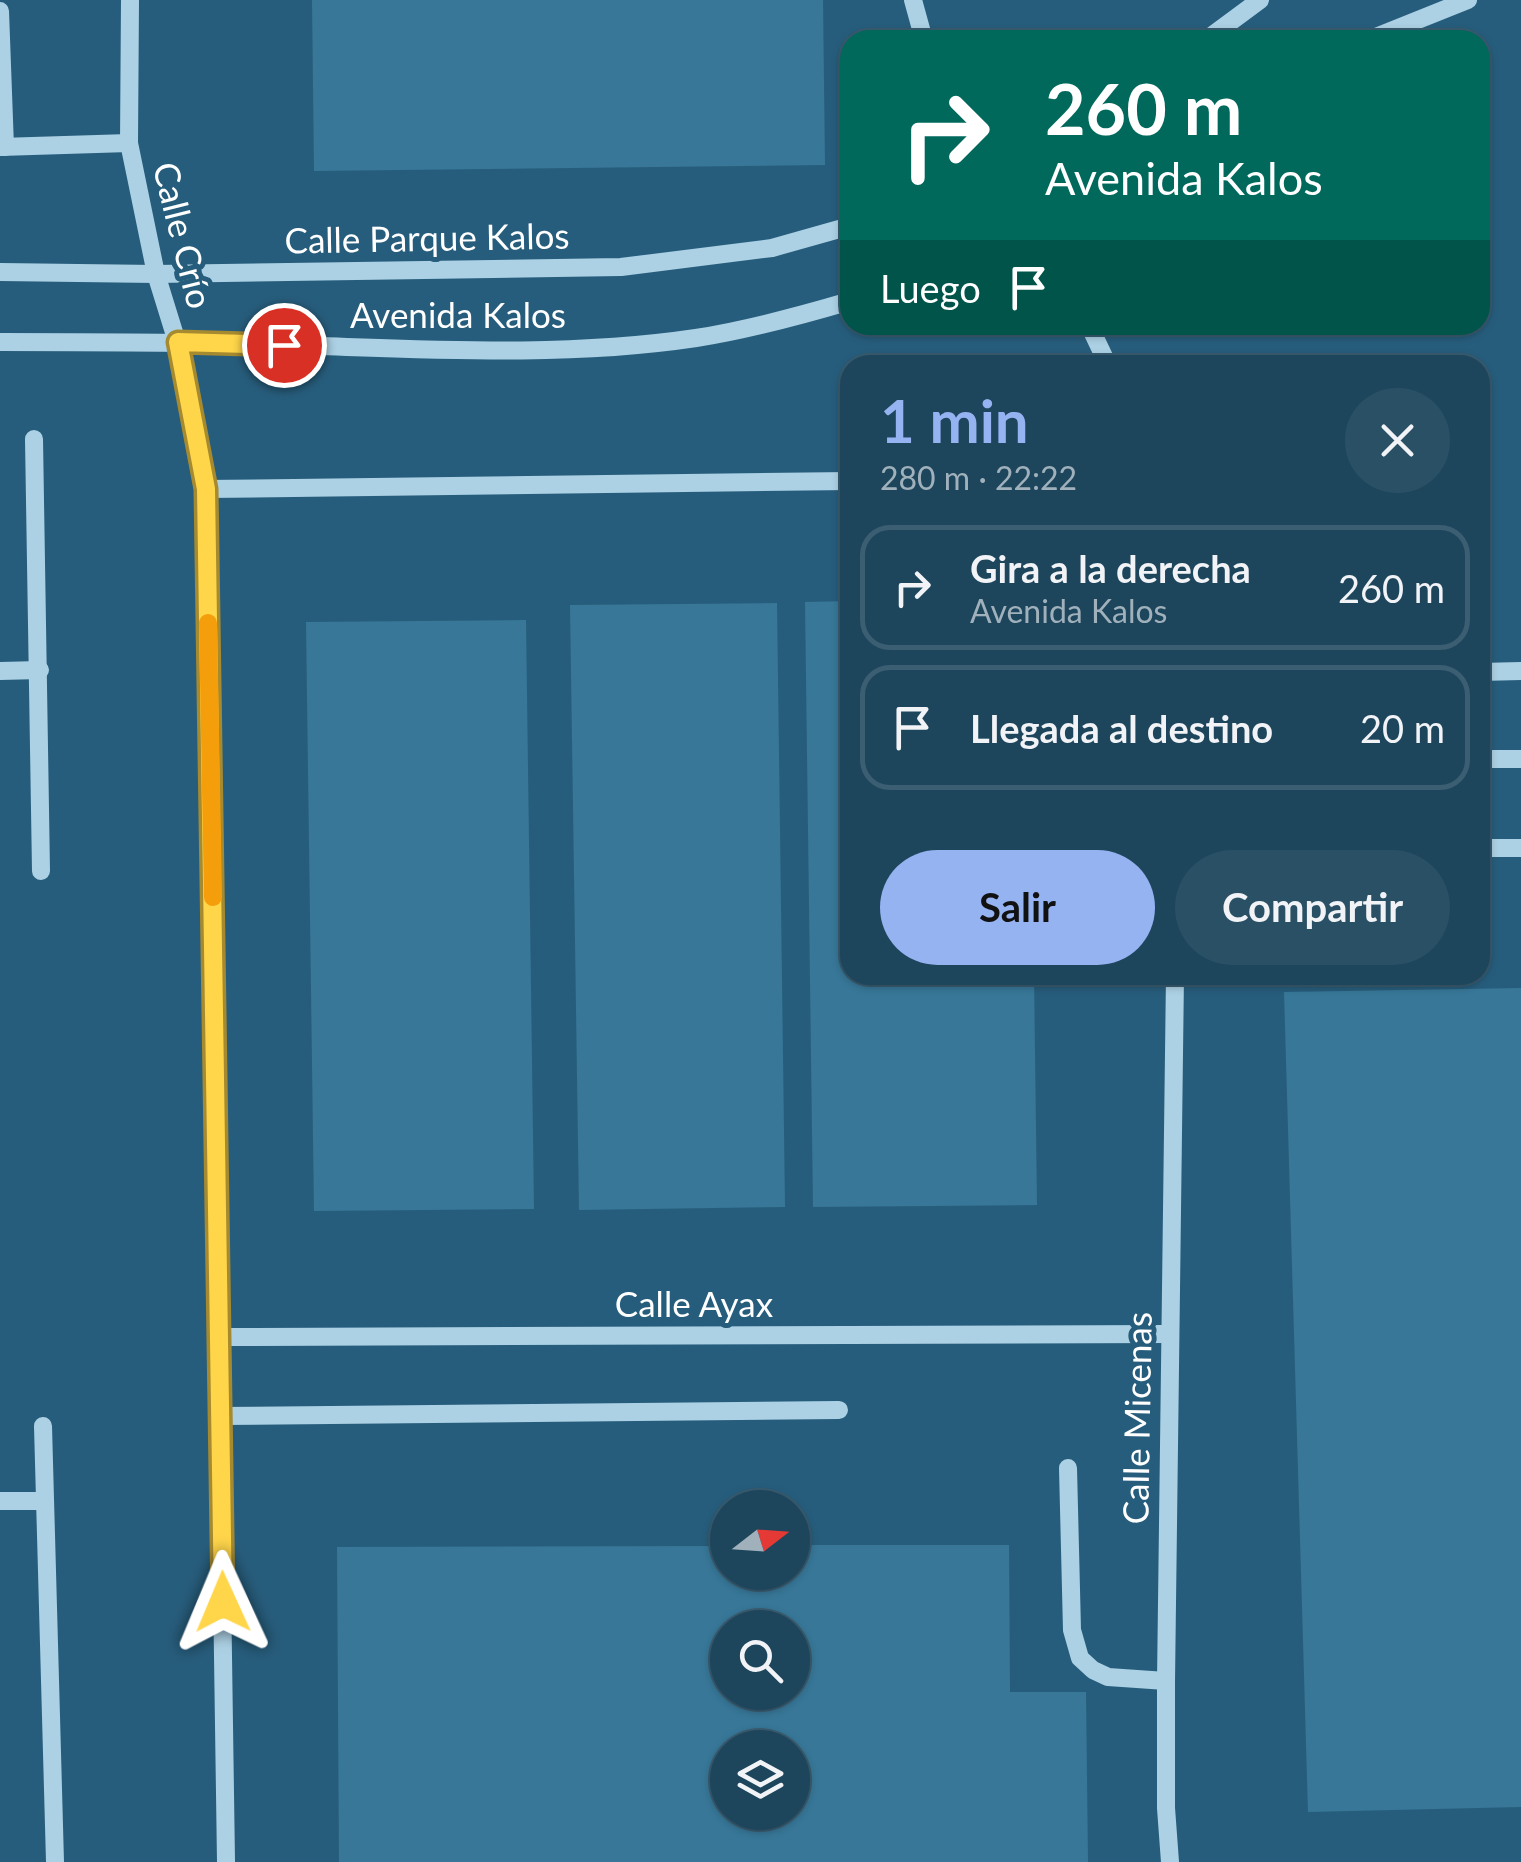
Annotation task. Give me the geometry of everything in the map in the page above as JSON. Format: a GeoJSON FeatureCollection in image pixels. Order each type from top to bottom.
{"type":"FeatureCollection","features":[{"type":"Feature","properties":{"kind":"street","name":"Calle Crío"},"geometry":{"type":"LineString","coordinates":[[130,0],[129,144],[156,274],[178,342],[206,489],[226,1862]]}},
{"type":"Feature","properties":{"kind":"street"},"geometry":{"type":"LineString","coordinates":[[914,0],[922,30]]}},
{"type":"Feature","properties":{"kind":"street"},"geometry":{"type":"LineString","coordinates":[[1393,30],[1468,0]]}},
{"type":"Feature","properties":{"kind":"street"},"geometry":{"type":"LineString","coordinates":[[1217,30],[1247,4]]}},
{"type":"Feature","properties":{"kind":"street"},"geometry":{"type":"LineString","coordinates":[[0,11],[3,147],[129,144]]}},
{"type":"Feature","properties":{"kind":"street","name":"Calle Parque Kalos"},"geometry":{"type":"LineString","coordinates":[[0,272],[156,274],[621,267],[772,248],[840,229]]}},
{"type":"Feature","properties":{"kind":"street","name":"Avenida Kalos"},"geometry":{"type":"LineString","coordinates":[[0,342],[178,342],[462,350],[617,346],[695,338],[840,303]]}},
{"type":"Feature","properties":{"kind":"street"},"geometry":{"type":"LineString","coordinates":[[34,439],[42,871]]}},
{"type":"Feature","properties":{"kind":"street"},"geometry":{"type":"LineString","coordinates":[[206,489],[840,481]]}},
{"type":"Feature","properties":{"kind":"street"},"geometry":{"type":"LineString","coordinates":[[0,671],[40,670]]}},
{"type":"Feature","properties":{"kind":"street"},"geometry":{"type":"LineString","coordinates":[[1490,672],[1521,672]]}},
{"type":"Feature","properties":{"kind":"street"},"geometry":{"type":"LineString","coordinates":[[1490,759],[1521,759]]}},
{"type":"Feature","properties":{"kind":"street"},"geometry":{"type":"LineString","coordinates":[[1490,848],[1521,848]]}},
{"type":"Feature","properties":{"kind":"street","name":"Calle Micenas"},"geometry":{"type":"LineString","coordinates":[[1170,1862],[1166,1808],[1168,1334],[1176,985]]}},
{"type":"Feature","properties":{"kind":"street","name":"Calle Ayax"},"geometry":{"type":"LineString","coordinates":[[219,1337],[1168,1334]]}},
{"type":"Feature","properties":{"kind":"street"},"geometry":{"type":"LineString","coordinates":[[220,1416],[839,1410]]}},
{"type":"Feature","properties":{"kind":"street"},"geometry":{"type":"LineString","coordinates":[[43,1426],[56,1862]]}},
{"type":"Feature","properties":{"kind":"street"},"geometry":{"type":"LineString","coordinates":[[1068,1468],[1072,1630],[1080,1658],[1108,1677],[1166,1681]]}},
{"type":"Feature","properties":{"kind":"street"},"geometry":{"type":"LineString","coordinates":[[0,1501],[44,1501]]}},
{"type":"Feature","properties":{"kind":"building"},"geometry":{"type":"Polygon","coordinates":[[[312,0],[823,0],[825,165],[314,171],[312,0]]]}},
{"type":"Feature","properties":{"kind":"building"},"geometry":{"type":"Polygon","coordinates":[[[840,601],[840,985],[1034,985],[1037,1205],[813,1207],[805,602],[840,601]]]}},
{"type":"Feature","properties":{"kind":"building"},"geometry":{"type":"Polygon","coordinates":[[[777,603],[785,1207],[579,1210],[570,605],[777,603]]]}},
{"type":"Feature","properties":{"kind":"building"},"geometry":{"type":"Polygon","coordinates":[[[526,620],[534,1209],[314,1211],[306,622],[526,620]]]}},
{"type":"Feature","properties":{"kind":"building"},"geometry":{"type":"Polygon","coordinates":[[[1521,988],[1521,1807],[1308,1812],[1284,992],[1521,988]]]}},
{"type":"Feature","properties":{"kind":"building"},"geometry":{"type":"Polygon","coordinates":[[[810,1545],[1009,1545],[1010,1692],[1086,1692],[1088,1862],[339,1862],[337,1547],[710,1546],[710,1590],[810,1590],[810,1545]]]}},
{"type":"Feature","properties":{"kind":"slow traffic"},"geometry":{"type":"LineString","coordinates":[[208,623],[213,897]]}},
{"type":"Feature","properties":{"kind":"route"},"geometry":{"type":"LineString","coordinates":[[223,1602],[206,489],[178,342],[284,345]]}}]}
